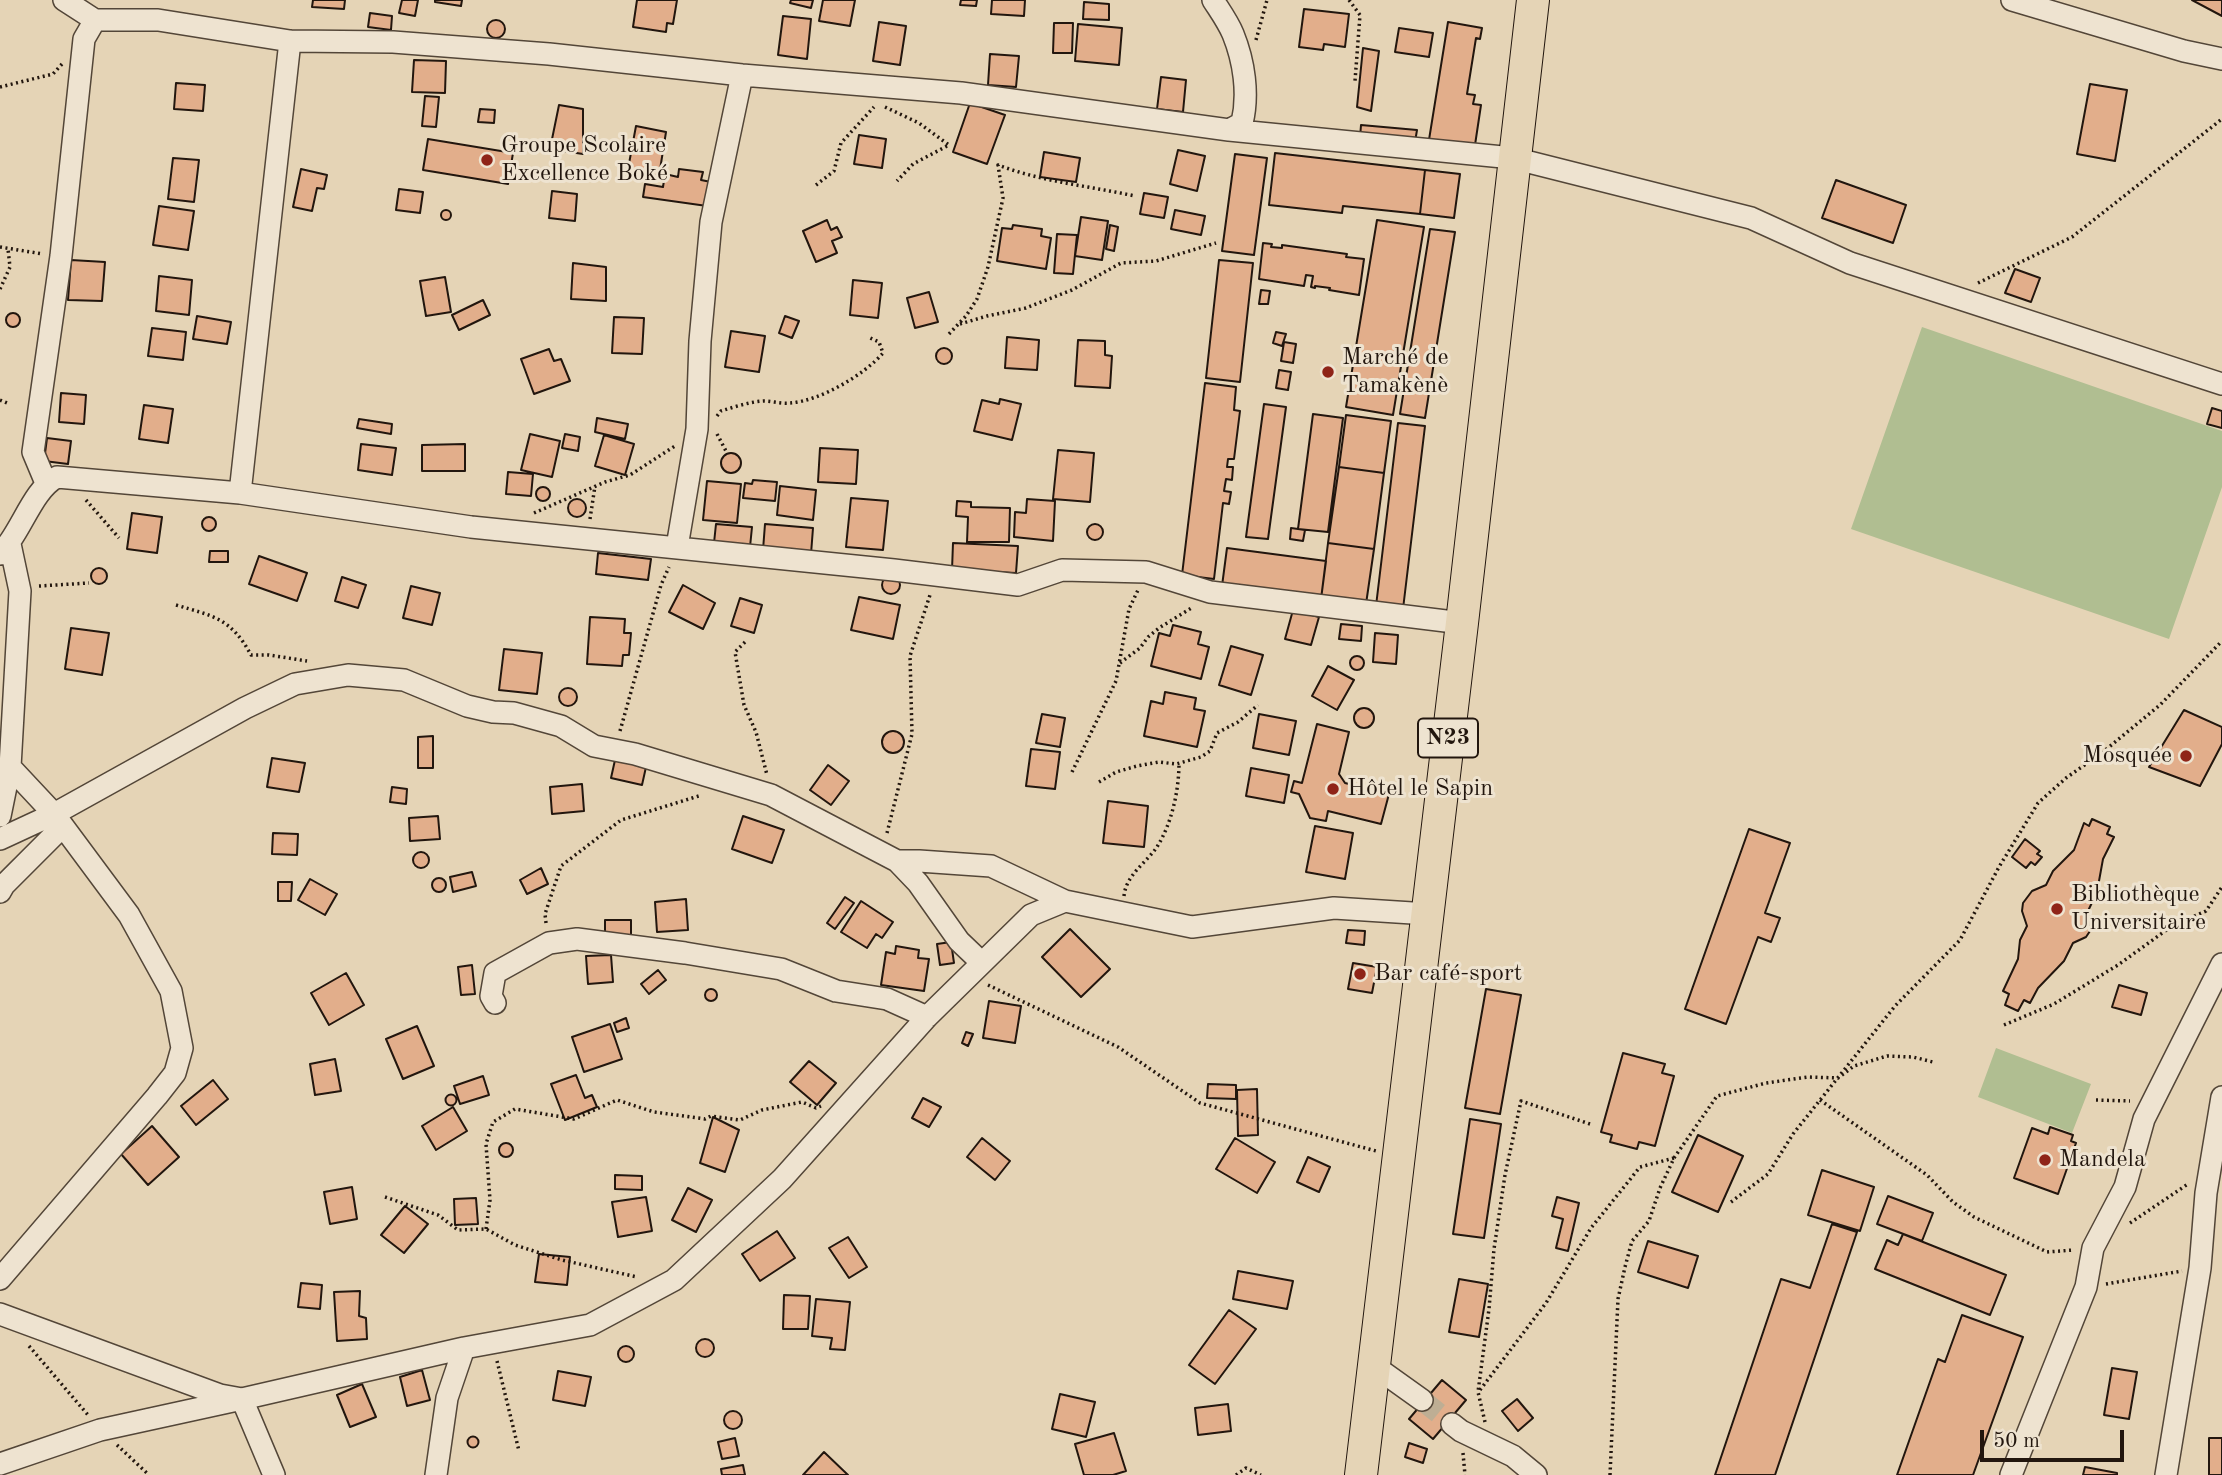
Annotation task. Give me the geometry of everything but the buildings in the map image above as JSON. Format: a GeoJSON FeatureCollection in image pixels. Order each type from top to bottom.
{"type":"FeatureCollection","features":[{"type":"Feature","properties":{"kind":"highway","name":"N23"},"geometry":{"type":"LineString","coordinates":[[1361,1475],[1533,0]]}},
{"type":"Feature","properties":{"kind":"street"},"geometry":{"type":"LineString","coordinates":[[64,0],[95,20],[159,20],[290,41],[393,42],[549,54],[742,75],[883,96],[961,93],[1229,130],[1513,158],[1751,218],[1850,263],[2222,384]]}},
{"type":"Feature","properties":{"kind":"street"},"geometry":{"type":"LineString","coordinates":[[1213,0],[1233,34],[1245,79],[1246,106],[1242,123],[1229,130]]}},
{"type":"Feature","properties":{"kind":"street"},"geometry":{"type":"LineString","coordinates":[[2012,0],[2184,51],[2222,59]]}},
{"type":"Feature","properties":{"kind":"street"},"geometry":{"type":"LineString","coordinates":[[46,484],[33,452],[61,256],[84,39],[95,20]]}},
{"type":"Feature","properties":{"kind":"street"},"geometry":{"type":"LineString","coordinates":[[240,493],[290,41]]}},
{"type":"Feature","properties":{"kind":"street"},"geometry":{"type":"LineString","coordinates":[[677,547],[697,429],[700,341],[711,222],[742,75]]}},
{"type":"Feature","properties":{"kind":"street"},"geometry":{"type":"LineString","coordinates":[[0,816],[10,767],[20,591],[5,549],[46,484],[57,477],[240,493],[471,527],[1018,585],[1062,570],[1146,572],[1210,592],[1462,623]]}},
{"type":"Feature","properties":{"kind":"street"},"geometry":{"type":"LineString","coordinates":[[0,839],[59,820],[245,708],[295,684],[348,675],[404,680],[467,706],[561,726],[594,746],[737,784],[808,814],[890,857],[918,883],[975,969]]}},
{"type":"Feature","properties":{"kind":"street"},"geometry":{"type":"LineString","coordinates":[[0,1279],[157,1096],[174,1073],[182,1048],[171,991],[129,915],[59,820],[10,767]]}},
{"type":"Feature","properties":{"kind":"street"},"geometry":{"type":"LineString","coordinates":[[0,892],[59,820]]}},
{"type":"Feature","properties":{"kind":"street"},"geometry":{"type":"LineString","coordinates":[[890,857],[991,866],[1065,901],[1192,927],[1334,908],[1428,914]]}},
{"type":"Feature","properties":{"kind":"street"},"geometry":{"type":"LineString","coordinates":[[0,1464],[100,1430],[464,1348],[590,1325],[674,1280],[782,1179],[927,1017],[975,969],[1031,915],[1065,901]]}},
{"type":"Feature","properties":{"kind":"street"},"geometry":{"type":"LineString","coordinates":[[495,1003],[491,996],[495,973],[549,943],[577,939],[781,969],[836,991],[887,999],[927,1017]]}},
{"type":"Feature","properties":{"kind":"street"},"geometry":{"type":"LineString","coordinates":[[2011,1475],[2086,1287],[2093,1248],[2125,1187],[2144,1119],[2222,964]]}},
{"type":"Feature","properties":{"kind":"street"},"geometry":{"type":"LineString","coordinates":[[2166,1475],[2200,1268],[2210,1169],[2222,1097]]}},
{"type":"Feature","properties":{"kind":"street"},"geometry":{"type":"LineString","coordinates":[[0,1314],[219,1395],[242,1399]]}},
{"type":"Feature","properties":{"kind":"street"},"geometry":{"type":"LineString","coordinates":[[436,1475],[446,1398],[464,1348]]}},
{"type":"Feature","properties":{"kind":"street"},"geometry":{"type":"LineString","coordinates":[[1373,1365],[1422,1400]]}},
{"type":"Feature","properties":{"kind":"street"},"geometry":{"type":"LineString","coordinates":[[242,1399],[274,1475]]}},
{"type":"Feature","properties":{"kind":"street"},"geometry":{"type":"LineString","coordinates":[[1452,1423],[1461,1431],[1490,1445],[1517,1466],[1536,1475]]}},
{"type":"Feature","properties":{"kind":"path"},"geometry":{"type":"LineString","coordinates":[[1349,0],[1360,15],[1354,80]]}},
{"type":"Feature","properties":{"kind":"path"},"geometry":{"type":"LineString","coordinates":[[0,87],[53,74],[84,39]]}},
{"type":"Feature","properties":{"kind":"path"},"geometry":{"type":"LineString","coordinates":[[816,185],[834,171],[841,143],[883,96],[949,145],[913,164],[897,181]]}},
{"type":"Feature","properties":{"kind":"path"},"geometry":{"type":"LineString","coordinates":[[1953,296],[2072,237],[2222,119]]}},
{"type":"Feature","properties":{"kind":"path"},"geometry":{"type":"LineString","coordinates":[[949,334],[977,299],[988,267],[1003,198],[998,165],[1026,176],[1075,186],[1100,187],[1135,197]]}},
{"type":"Feature","properties":{"kind":"path"},"geometry":{"type":"LineString","coordinates":[[958,325],[1026,308],[1072,290],[1121,263],[1156,261],[1216,243]]}},
{"type":"Feature","properties":{"kind":"path"},"geometry":{"type":"LineString","coordinates":[[0,247],[61,256]]}},
{"type":"Feature","properties":{"kind":"path"},"geometry":{"type":"LineString","coordinates":[[0,289],[10,267],[8,248]]}},
{"type":"Feature","properties":{"kind":"path"},"geometry":{"type":"LineString","coordinates":[[0,400],[7,403]]}},
{"type":"Feature","properties":{"kind":"path"},"geometry":{"type":"LineString","coordinates":[[715,430],[726,451]]}},
{"type":"Feature","properties":{"kind":"path"},"geometry":{"type":"LineString","coordinates":[[79,479],[82,495],[119,538]]}},
{"type":"Feature","properties":{"kind":"path"},"geometry":{"type":"LineString","coordinates":[[588,539],[591,499],[595,486]]}},
{"type":"Feature","properties":{"kind":"path"},"geometry":{"type":"LineString","coordinates":[[615,750],[661,585],[677,547]]}},
{"type":"Feature","properties":{"kind":"path"},"geometry":{"type":"LineString","coordinates":[[1072,772],[1116,681],[1129,609],[1146,572]]}},
{"type":"Feature","properties":{"kind":"path"},"geometry":{"type":"LineString","coordinates":[[890,857],[912,734],[910,656],[934,576]]}},
{"type":"Feature","properties":{"kind":"path"},"geometry":{"type":"LineString","coordinates":[[20,591],[46,584],[62,586],[89,583]]}},
{"type":"Feature","properties":{"kind":"path"},"geometry":{"type":"LineString","coordinates":[[1120,663],[1140,648],[1158,628],[1175,619],[1210,592]]}},
{"type":"Feature","properties":{"kind":"path"},"geometry":{"type":"LineString","coordinates":[[176,605],[218,617],[241,636],[251,655],[270,654],[308,661]]}},
{"type":"Feature","properties":{"kind":"path"},"geometry":{"type":"LineString","coordinates":[[1731,1202],[1768,1174],[1793,1133],[1895,1006],[1960,940],[1999,867],[2038,803],[2160,705],[2222,641]]}},
{"type":"Feature","properties":{"kind":"path"},"geometry":{"type":"LineString","coordinates":[[745,642],[735,652],[744,705],[756,732],[769,781],[761,792]]}},
{"type":"Feature","properties":{"kind":"path"},"geometry":{"type":"LineString","coordinates":[[1099,782],[1116,772],[1138,766],[1159,762],[1179,763],[1202,757],[1210,751],[1217,733],[1238,722],[1258,705]]}},
{"type":"Feature","properties":{"kind":"path"},"geometry":{"type":"LineString","coordinates":[[1123,912],[1125,890],[1132,875],[1159,843],[1179,788],[1179,763]]}},
{"type":"Feature","properties":{"kind":"path"},"geometry":{"type":"LineString","coordinates":[[549,943],[545,914],[561,866],[621,820],[737,784]]}},
{"type":"Feature","properties":{"kind":"path"},"geometry":{"type":"LineString","coordinates":[[2004,1025],[2054,1004],[2118,965],[2172,926],[2206,911],[2222,887]]}},
{"type":"Feature","properties":{"kind":"path"},"geometry":{"type":"LineString","coordinates":[[975,969],[1118,1047],[1200,1103],[1398,1157]]}},
{"type":"Feature","properties":{"kind":"path"},"geometry":{"type":"LineString","coordinates":[[1610,1475],[1618,1299],[1632,1241],[1649,1221],[1674,1157],[1717,1096],[1766,1083],[1808,1077],[1838,1078],[1854,1066],[1887,1056],[1913,1057],[1933,1062]]}},
{"type":"Feature","properties":{"kind":"path"},"geometry":{"type":"LineString","coordinates":[[486,1229],[490,1200],[486,1144],[493,1122],[515,1109],[574,1119],[617,1100],[654,1112],[705,1119],[711,1116],[740,1120],[762,1110],[802,1102],[816,1108],[854,1099]]}},
{"type":"Feature","properties":{"kind":"path"},"geometry":{"type":"LineString","coordinates":[[1820,1100],[1927,1175],[1954,1202],[1974,1217],[2047,1252],[2093,1248],[2210,1169]]}},
{"type":"Feature","properties":{"kind":"path"},"geometry":{"type":"LineString","coordinates":[[2096,1100],[2132,1101],[2144,1119]]}},
{"type":"Feature","properties":{"kind":"path"},"geometry":{"type":"LineString","coordinates":[[1490,1445],[1478,1392],[1488,1322],[1494,1249],[1505,1175],[1521,1101],[1593,1125]]}},
{"type":"Feature","properties":{"kind":"path"},"geometry":{"type":"LineString","coordinates":[[1478,1392],[1546,1303],[1591,1228],[1640,1167],[1674,1157]]}},
{"type":"Feature","properties":{"kind":"path"},"geometry":{"type":"LineString","coordinates":[[385,1197],[438,1215],[457,1230],[486,1229],[515,1245],[562,1260],[640,1278],[674,1280]]}},
{"type":"Feature","properties":{"kind":"path"},"geometry":{"type":"LineString","coordinates":[[2086,1287],[2200,1268]]}},
{"type":"Feature","properties":{"kind":"path"},"geometry":{"type":"LineString","coordinates":[[493,1343],[519,1451]]}},
{"type":"Feature","properties":{"kind":"path"},"geometry":{"type":"LineString","coordinates":[[27,1344],[100,1430],[149,1475]]}},
{"type":"Feature","properties":{"kind":"path"},"geometry":{"type":"LineString","coordinates":[[1236,1475],[1246,1468],[1261,1475]]}},
{"type":"Feature","properties":{"kind":"green space"},"geometry":{"type":"Polygon","coordinates":[[[1922,327],[2222,431],[2222,487],[2169,639],[1851,529],[1922,327]]]}},
{"type":"Feature","properties":{"kind":"green space"},"geometry":{"type":"Polygon","coordinates":[[[1996,1048],[2091,1084],[2072,1133],[1978,1097],[1996,1048]]]}},
{"type":"Feature","properties":{"kind":"tunnel"},"geometry":{"type":"LineString","coordinates":[[1422,1400],[1452,1424]]}},
{"type":"Feature","properties":{"kind":"place","name":"Groupe Scolaire Excellence Boké"},"geometry":{"type":"Point","coordinates":[487,160]}},
{"type":"Feature","properties":{"kind":"place","name":"Marché de Tamakènè"},"geometry":{"type":"Point","coordinates":[1328,372]}},
{"type":"Feature","properties":{"kind":"place","name":"Mosquée"},"geometry":{"type":"Point","coordinates":[2186,756]}},
{"type":"Feature","properties":{"kind":"place","name":"Hôtel le Sapin"},"geometry":{"type":"Point","coordinates":[1333,789]}},
{"type":"Feature","properties":{"kind":"place","name":"Bibliothèque Universitaire"},"geometry":{"type":"Point","coordinates":[2057,909]}},
{"type":"Feature","properties":{"kind":"place","name":"Bar café-sport"},"geometry":{"type":"Point","coordinates":[1360,974]}},
{"type":"Feature","properties":{"kind":"place","name":"Mandela"},"geometry":{"type":"Point","coordinates":[2045,1160]}}]}
